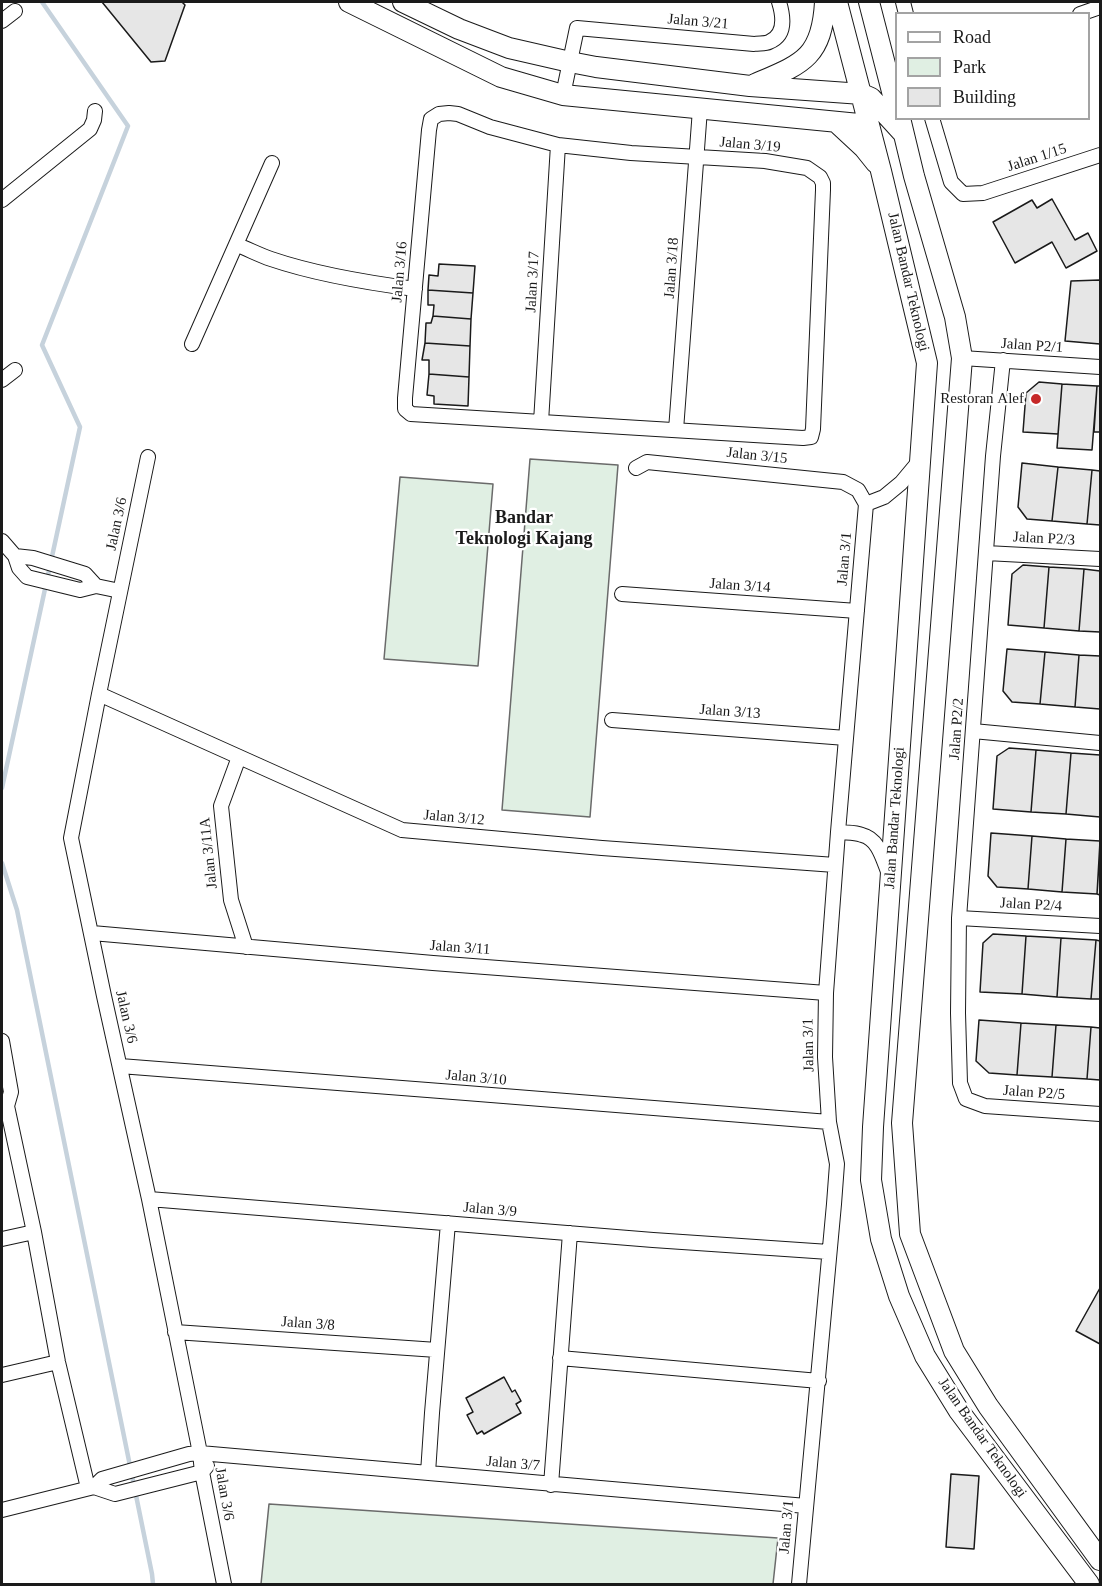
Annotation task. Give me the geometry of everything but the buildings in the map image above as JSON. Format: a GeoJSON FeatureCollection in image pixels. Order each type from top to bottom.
{"type":"FeatureCollection","features":[{"type":"Feature","properties":{"kind":"street"},"geometry":{"type":"LineString","coordinates":[[349,2],[501,77],[563,95],[868,125],[875,115],[887,106]]}},
{"type":"Feature","properties":{"kind":"street"},"geometry":{"type":"LineString","coordinates":[[403,2],[459,29],[509,48],[570,62],[750,86],[862,94],[887,106]]}},
{"type":"Feature","properties":{"kind":"street","name":"Jalan 3/21"},"geometry":{"type":"LineString","coordinates":[[570,62],[577,28],[754,44],[769,42],[777,37],[782,27],[783,17],[779,2]]}},
{"type":"Feature","properties":{"kind":"street"},"geometry":{"type":"LineString","coordinates":[[750,86],[793,68],[805,58],[819,40],[824,22],[825,2]]}},
{"type":"Feature","properties":{"kind":"street","name":"Jalan Bandar Teknologi"},"geometry":{"type":"LineString","coordinates":[[837,2],[862,94],[927,363],[871,1180],[881,1239],[899,1296],[925,1356],[959,1411],[1087,1584]]}},
{"type":"Feature","properties":{"kind":"street"},"geometry":{"type":"LineString","coordinates":[[869,2],[887,68],[885,87],[887,106]]}},
{"type":"Feature","properties":{"kind":"street"},"geometry":{"type":"LineString","coordinates":[[1086,12],[1101,7]]}},
{"type":"Feature","properties":{"kind":"street"},"geometry":{"type":"LineString","coordinates":[[2,21],[15,11]]}},
{"type":"Feature","properties":{"kind":"street"},"geometry":{"type":"LineString","coordinates":[[563,95],[570,62]]}},
{"type":"Feature","properties":{"kind":"street","name":"Jalan 3/18"},"geometry":{"type":"LineString","coordinates":[[676,430],[700,109]]}},
{"type":"Feature","properties":{"kind":"street"},"geometry":{"type":"LineString","coordinates":[[2,200],[90,129],[94,120],[94,111]]}},
{"type":"Feature","properties":{"kind":"street","name":"Jalan 3/19"},"geometry":{"type":"LineString","coordinates":[[429,130],[431,119],[439,114],[458,114],[490,127],[558,145],[697,158],[765,161],[807,168],[820,177],[823,183],[811,436],[803,438],[676,430]]}},
{"type":"Feature","properties":{"kind":"street","name":"Jalan 1/15"},"geometry":{"type":"LineString","coordinates":[[933,120],[951,182],[963,194],[983,193],[1101,155]]}},
{"type":"Feature","properties":{"kind":"street"},"geometry":{"type":"LineString","coordinates":[[836,122],[864,148],[881,171]]}},
{"type":"Feature","properties":{"kind":"street","name":"Jalan Bandar Teknologi"},"geometry":{"type":"LineString","coordinates":[[901,125],[955,317],[962,358],[902,1123],[910,1234],[954,1351],[988,1406],[1101,1560]]}},
{"type":"Feature","properties":{"kind":"street","name":"Jalan 3/16"},"geometry":{"type":"LineString","coordinates":[[429,130],[405,409],[411,414],[541,422]]}},
{"type":"Feature","properties":{"kind":"street","name":"Jalan 3/17"},"geometry":{"type":"LineString","coordinates":[[541,422],[558,145]]}},
{"type":"Feature","properties":{"kind":"street"},"geometry":{"type":"LineString","coordinates":[[192,344],[272,163]]}},
{"type":"Feature","properties":{"kind":"street"},"geometry":{"type":"LineString","coordinates":[[237,245],[269,259],[295,266],[377,284],[415,289]]}},
{"type":"Feature","properties":{"kind":"street","name":"Jalan P2/1"},"geometry":{"type":"LineString","coordinates":[[962,358],[1101,367]]}},
{"type":"Feature","properties":{"kind":"street","name":"Jalan P2/2"},"geometry":{"type":"LineString","coordinates":[[966,1099],[960,1083],[959,918],[993,456],[1003,360]]}},
{"type":"Feature","properties":{"kind":"street"},"geometry":{"type":"LineString","coordinates":[[2,380],[15,370]]}},
{"type":"Feature","properties":{"kind":"street"},"geometry":{"type":"LineString","coordinates":[[541,422],[676,430]]}},
{"type":"Feature","properties":{"kind":"street","name":"Jalan 3/6"},"geometry":{"type":"LineString","coordinates":[[148,457],[71,838],[149,1199],[224,1584]]}},
{"type":"Feature","properties":{"kind":"street"},"geometry":{"type":"LineString","coordinates":[[866,504],[884,497],[901,483],[921,459]]}},
{"type":"Feature","properties":{"kind":"street","name":"Jalan 3/15"},"geometry":{"type":"LineString","coordinates":[[636,468],[647,462],[843,482],[858,490],[866,504]]}},
{"type":"Feature","properties":{"kind":"street","name":"Jalan 3/1"},"geometry":{"type":"LineString","coordinates":[[799,1584],[837,1164],[829,1122],[825,1057],[826,993],[866,504]]}},
{"type":"Feature","properties":{"kind":"street"},"geometry":{"type":"LineString","coordinates":[[2,541],[15,556],[27,577],[80,590],[96,586],[120,591]]}},
{"type":"Feature","properties":{"kind":"street","name":"Jalan P2/3"},"geometry":{"type":"LineString","coordinates":[[986,553],[1101,559]]}},
{"type":"Feature","properties":{"kind":"street"},"geometry":{"type":"LineString","coordinates":[[15,556],[33,558],[85,574],[96,586]]}},
{"type":"Feature","properties":{"kind":"street","name":"Jalan 3/14"},"geometry":{"type":"LineString","coordinates":[[622,594],[857,611]]}},
{"type":"Feature","properties":{"kind":"street","name":"Jalan 3/12"},"geometry":{"type":"LineString","coordinates":[[99,694],[402,830],[602,848],[835,865]]}},
{"type":"Feature","properties":{"kind":"street","name":"Jalan 3/13"},"geometry":{"type":"LineString","coordinates":[[612,720],[846,738]]}},
{"type":"Feature","properties":{"kind":"street"},"geometry":{"type":"LineString","coordinates":[[973,731],[1101,743]]}},
{"type":"Feature","properties":{"kind":"street","name":"Jalan 3/11A"},"geometry":{"type":"LineString","coordinates":[[240,757],[221,806],[231,900],[246,947]]}},
{"type":"Feature","properties":{"kind":"street"},"geometry":{"type":"LineString","coordinates":[[838,832],[863,835],[874,841],[891,879]]}},
{"type":"Feature","properties":{"kind":"street"},"geometry":{"type":"LineString","coordinates":[[888,924],[892,930],[899,932],[910,927],[918,918]]}},
{"type":"Feature","properties":{"kind":"street","name":"Jalan P2/4"},"geometry":{"type":"LineString","coordinates":[[959,918],[1101,926]]}},
{"type":"Feature","properties":{"kind":"street","name":"Jalan 3/11"},"geometry":{"type":"LineString","coordinates":[[92,933],[826,993]]}},
{"type":"Feature","properties":{"kind":"street"},"geometry":{"type":"LineString","coordinates":[[2,1041],[11,1092],[4,1107],[34,1232],[58,1362],[91,1488]]}},
{"type":"Feature","properties":{"kind":"street","name":"Jalan 3/10"},"geometry":{"type":"LineString","coordinates":[[120,1066],[829,1122]]}},
{"type":"Feature","properties":{"kind":"street","name":"Jalan P2/5"},"geometry":{"type":"LineString","coordinates":[[966,1099],[985,1106],[1101,1114]]}},
{"type":"Feature","properties":{"kind":"street","name":"Jalan 3/9"},"geometry":{"type":"LineString","coordinates":[[149,1199],[829,1252]]}},
{"type":"Feature","properties":{"kind":"street"},"geometry":{"type":"LineString","coordinates":[[428,1473],[448,1223]]}},
{"type":"Feature","properties":{"kind":"street"},"geometry":{"type":"LineString","coordinates":[[2,1239],[34,1232]]}},
{"type":"Feature","properties":{"kind":"street"},"geometry":{"type":"LineString","coordinates":[[551,1485],[570,1233]]}},
{"type":"Feature","properties":{"kind":"street","name":"Jalan 3/8"},"geometry":{"type":"LineString","coordinates":[[176,1332],[437,1350]]}},
{"type":"Feature","properties":{"kind":"street"},"geometry":{"type":"LineString","coordinates":[[560,1358],[819,1381]]}},
{"type":"Feature","properties":{"kind":"street"},"geometry":{"type":"LineString","coordinates":[[2,1375],[58,1362]]}},
{"type":"Feature","properties":{"kind":"street","name":"Jalan 3/7"},"geometry":{"type":"LineString","coordinates":[[91,1488],[102,1479],[200,1453],[806,1506]]}},
{"type":"Feature","properties":{"kind":"street"},"geometry":{"type":"LineString","coordinates":[[2,1510],[91,1488],[115,1494],[202,1472],[217,1455]]}},
{"type":"Feature","properties":{"kind":"green space"},"geometry":{"type":"Polygon","coordinates":[[[530,459],[618,465],[590,817],[502,810],[530,459]]]}},
{"type":"Feature","properties":{"kind":"green space"},"geometry":{"type":"Polygon","coordinates":[[[400,477],[493,484],[478,666],[384,659],[400,477]]]}},
{"type":"Feature","properties":{"kind":"green space"},"geometry":{"type":"Polygon","coordinates":[[[269,1504],[778,1538],[773,1584],[261,1584],[269,1504]]]}},
{"type":"Feature","properties":{"kind":"waterway"},"geometry":{"type":"LineString","coordinates":[[2,788],[80,427],[42,345],[128,126],[42,2]]}},
{"type":"Feature","properties":{"kind":"waterway"},"geometry":{"type":"LineString","coordinates":[[2,863],[17,910],[153,1584]]}},
{"type":"Feature","properties":{"kind":"place","name":"Restoran Alef"},"geometry":{"type":"Point","coordinates":[1036,399]}},
{"type":"Feature","properties":{"kind":"district","name":"Bandar Teknologi Kajang"},"geometry":{"type":"Point","coordinates":[524,528]}}]}
